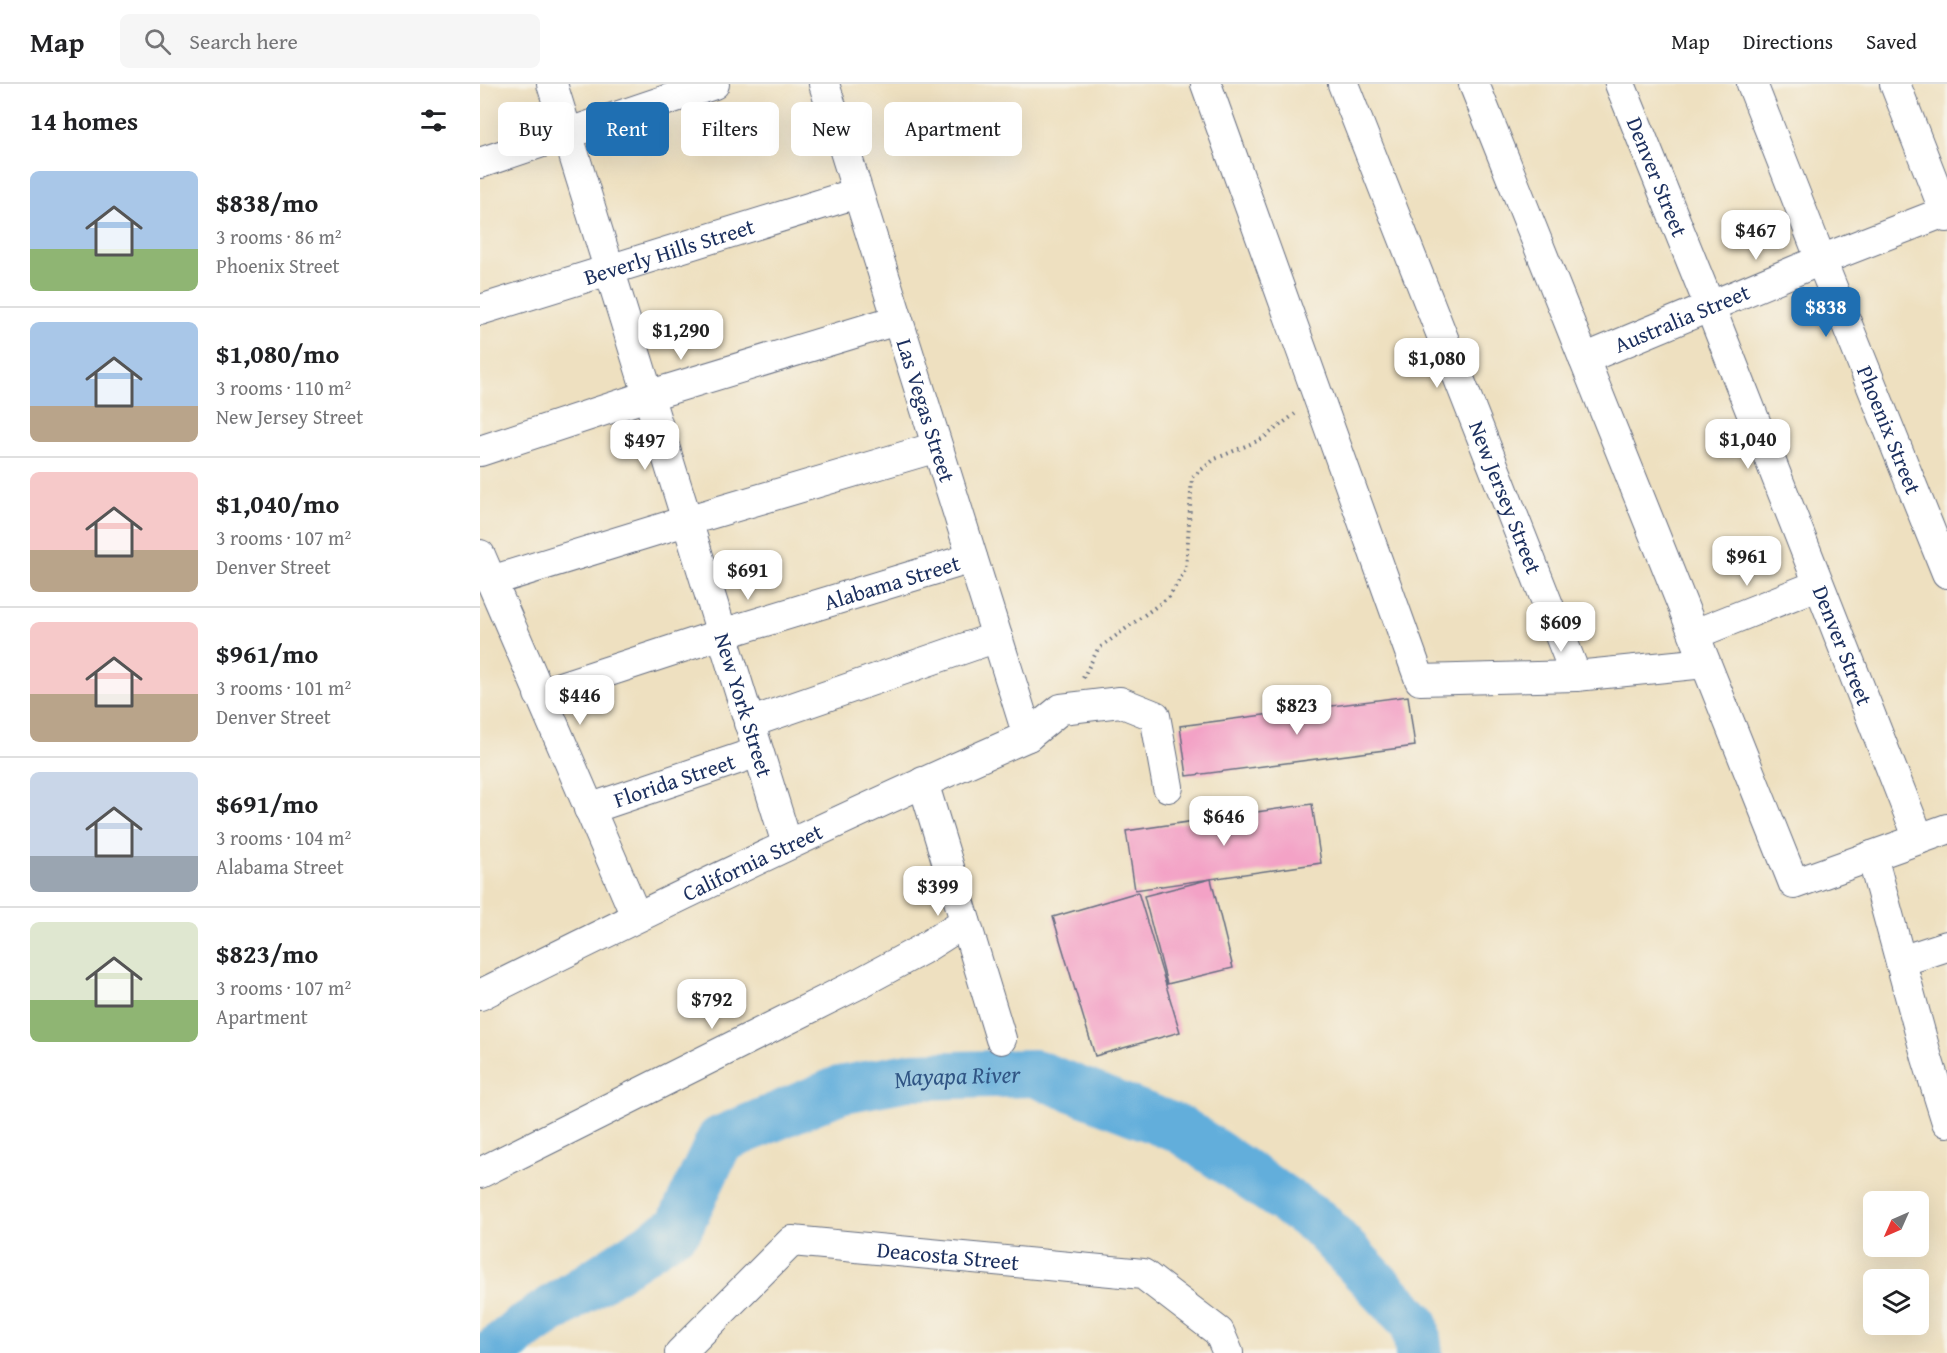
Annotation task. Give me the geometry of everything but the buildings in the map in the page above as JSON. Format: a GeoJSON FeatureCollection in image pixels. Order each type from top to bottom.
{"type":"FeatureCollection","features":[{"type":"Feature","properties":{"kind":"street","name":"New York Street"},"geometry":{"type":"LineString","coordinates":[[552,84],[557,102]]}},
{"type":"Feature","properties":{"kind":"street"},"geometry":{"type":"LineString","coordinates":[[574,132],[714,84]]}},
{"type":"Feature","properties":{"kind":"street","name":"Las Vegas Street"},"geometry":{"type":"LineString","coordinates":[[824,84],[1028,736]]}},
{"type":"Feature","properties":{"kind":"street"},"geometry":{"type":"LineString","coordinates":[[1206,84],[1420,680],[1576,676],[1705,663]]}},
{"type":"Feature","properties":{"kind":"street","name":"New Jersey Street"},"geometry":{"type":"LineString","coordinates":[[1343,84],[1576,676]]}},
{"type":"Feature","properties":{"kind":"street"},"geometry":{"type":"LineString","coordinates":[[1474,84],[1794,884],[1947,829]]}},
{"type":"Feature","properties":{"kind":"street","name":"Denver Street"},"geometry":{"type":"LineString","coordinates":[[1620,84],[1919,839]]}},
{"type":"Feature","properties":{"kind":"street","name":"Phoenix Street"},"geometry":{"type":"LineString","coordinates":[[1752,84],[1947,573]]}},
{"type":"Feature","properties":{"kind":"street"},"geometry":{"type":"LineString","coordinates":[[1895,84],[1946,213]]}},
{"type":"Feature","properties":{"kind":"street"},"geometry":{"type":"LineString","coordinates":[[480,163],[501,156]]}},
{"type":"Feature","properties":{"kind":"street","name":"New York Street"},"geometry":{"type":"LineString","coordinates":[[574,156],[787,844]]}},
{"type":"Feature","properties":{"kind":"street","name":"Beverly Hills Street"},"geometry":{"type":"LineString","coordinates":[[480,310],[857,193]]}},
{"type":"Feature","properties":{"kind":"street","name":"Australia Street"},"geometry":{"type":"LineString","coordinates":[[1584,359],[1821,260],[1946,213]]}},
{"type":"Feature","properties":{"kind":"street"},"geometry":{"type":"LineString","coordinates":[[480,451],[647,396],[897,320]]}},
{"type":"Feature","properties":{"kind":"street"},"geometry":{"type":"LineString","coordinates":[[636,916],[486,568],[686,521],[937,447]]}},
{"type":"Feature","properties":{"kind":"street","name":"Alabama Street"},"geometry":{"type":"LineString","coordinates":[[539,694],[722,634],[972,558]]}},
{"type":"Feature","properties":{"kind":"street"},"geometry":{"type":"LineString","coordinates":[[1695,634],[1818,585]]}},
{"type":"Feature","properties":{"kind":"street"},"geometry":{"type":"LineString","coordinates":[[749,723],[997,637]]}},
{"type":"Feature","properties":{"kind":"street"},"geometry":{"type":"LineString","coordinates":[[1061,708],[1120,702],[1155,716],[1168,787]]}},
{"type":"Feature","properties":{"kind":"street","name":"California Street"},"geometry":{"type":"LineString","coordinates":[[480,995],[636,916],[787,844],[1028,736],[1061,708]]}},
{"type":"Feature","properties":{"kind":"street","name":"Florida Street"},"geometry":{"type":"LineString","coordinates":[[589,808],[758,752]]}},
{"type":"Feature","properties":{"kind":"street"},"geometry":{"type":"LineString","coordinates":[[923,782],[1001,1039]]}},
{"type":"Feature","properties":{"kind":"street"},"geometry":{"type":"LineString","coordinates":[[1872,856],[1901,961],[1937,1054],[1947,1122]]}},
{"type":"Feature","properties":{"kind":"street"},"geometry":{"type":"LineString","coordinates":[[480,1173],[858,984],[921,950],[965,922]]}},
{"type":"Feature","properties":{"kind":"street"},"geometry":{"type":"LineString","coordinates":[[1901,961],[1947,946]]}},
{"type":"Feature","properties":{"kind":"street","name":"Deacosta Street"},"geometry":{"type":"LineString","coordinates":[[680,1353],[792,1241],[1143,1274],[1219,1332],[1228,1353]]}},
{"type":"Feature","properties":{"kind":"path"},"geometry":{"type":"LineString","coordinates":[[1061,708],[1074,695],[1098,649],[1169,597],[1186,569],[1192,477],[1215,459],[1262,439],[1319,395]]}},
{"type":"Feature","properties":{"kind":"waterway","name":"Mayapa River"},"geometry":{"type":"LineString","coordinates":[[492,1353],[525,1327],[679,1227],[720,1140],[839,1090],[913,1076],[1034,1073],[1181,1130],[1319,1223],[1415,1324],[1419,1353]]}}]}
